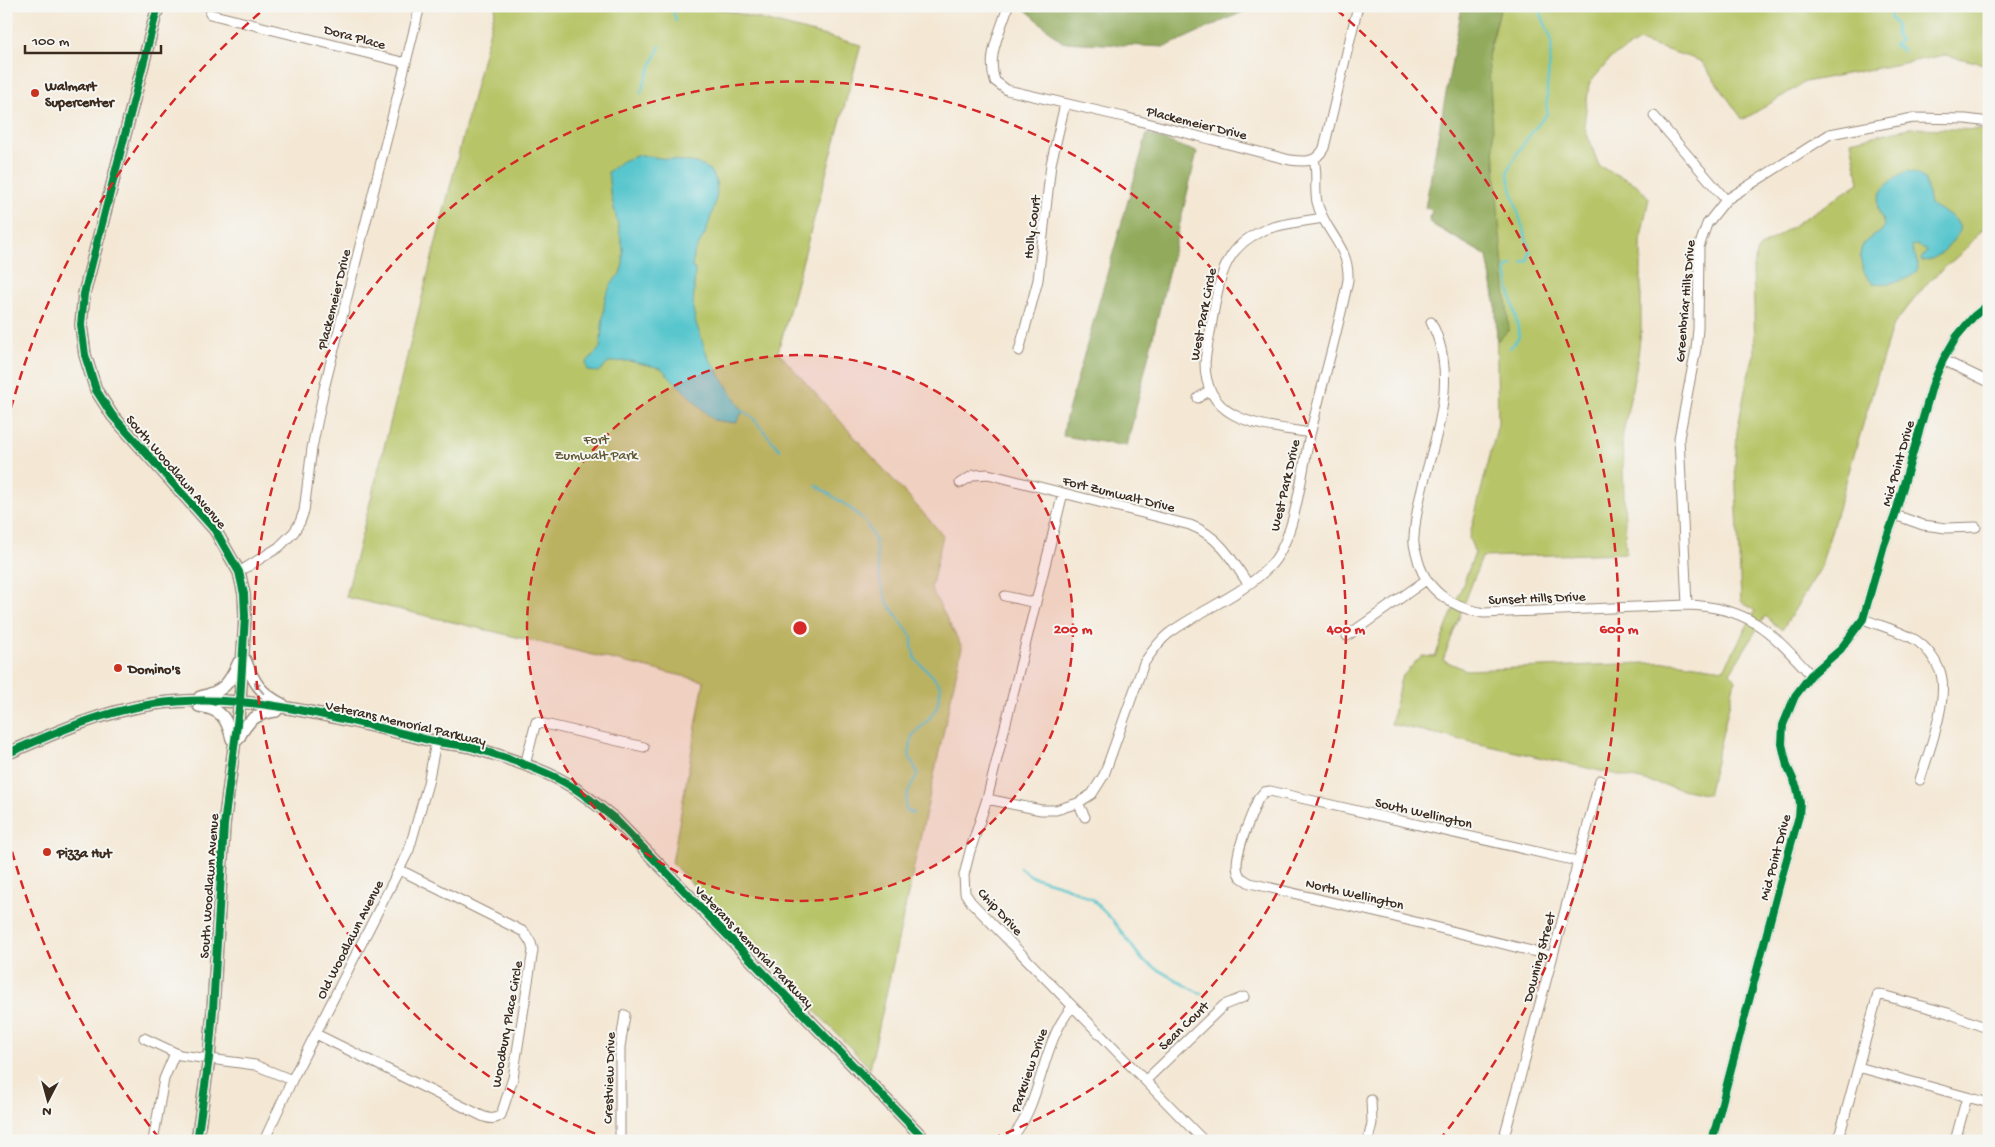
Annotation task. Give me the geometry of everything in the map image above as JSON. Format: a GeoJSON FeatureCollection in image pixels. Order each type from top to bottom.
{"type":"FeatureCollection","features":[{"type":"Feature","properties":{"kind":"street","name":"South Woodlawn Avenue"},"geometry":{"type":"LineString","coordinates":[[158,6],[84,294],[81,325],[85,355],[96,390],[112,414],[215,530],[239,572],[244,594],[245,616],[240,701],[224,825],[209,1058],[197,1141]]}},
{"type":"Feature","properties":{"kind":"street","name":"Plackemeier Drive"},"geometry":{"type":"LineString","coordinates":[[239,572],[279,547],[294,532],[304,511],[312,448],[324,389],[420,6]]}},
{"type":"Feature","properties":{"kind":"street","name":"Plackemeier Drive"},"geometry":{"type":"LineString","coordinates":[[1008,6],[992,52],[992,73],[995,81],[1007,90],[1124,117],[1290,160],[1304,162],[1314,160]]}},
{"type":"Feature","properties":{"kind":"street"},"geometry":{"type":"LineString","coordinates":[[1314,160],[1324,148],[1358,6]]}},
{"type":"Feature","properties":{"kind":"street","name":"Dora Place"},"geometry":{"type":"LineString","coordinates":[[210,14],[406,63]]}},
{"type":"Feature","properties":{"kind":"street","name":"Holly Court"},"geometry":{"type":"LineString","coordinates":[[1019,351],[1038,280],[1051,164],[1065,104]]}},
{"type":"Feature","properties":{"kind":"street"},"geometry":{"type":"LineString","coordinates":[[1654,116],[1726,200]]}},
{"type":"Feature","properties":{"kind":"street","name":"Greenbriar Hills Drive"},"geometry":{"type":"LineString","coordinates":[[1687,605],[1679,438],[1697,344],[1699,247],[1707,224],[1726,200],[1830,134],[1913,118],[1966,118],[1989,122]]}},
{"type":"Feature","properties":{"kind":"street","name":"West Park Drive"},"geometry":{"type":"LineString","coordinates":[[986,800],[1041,810],[1062,808],[1092,794],[1104,775],[1144,663],[1154,648],[1168,634],[1248,584],[1274,562],[1284,544],[1291,526],[1310,433],[1348,280],[1347,260],[1342,248],[1322,218],[1317,202],[1314,160]]}},
{"type":"Feature","properties":{"kind":"street","name":"West Park Circle"},"geometry":{"type":"LineString","coordinates":[[1310,433],[1253,423],[1237,418],[1223,408],[1210,390],[1205,374],[1205,359],[1221,274],[1227,261],[1242,243],[1261,231],[1279,225],[1322,218]]}},
{"type":"Feature","properties":{"kind":"street","name":"Mid Point Drive"},"geometry":{"type":"LineString","coordinates":[[1712,1141],[1773,907],[1799,816],[1800,803],[1797,788],[1787,766],[1782,744],[1783,725],[1795,696],[1812,675],[1840,650],[1863,618],[1884,545],[1896,515],[1933,383],[1943,360],[1957,336],[1974,316],[1989,304]]}},
{"type":"Feature","properties":{"kind":"street","name":"Sunset Hills Drive"},"geometry":{"type":"LineString","coordinates":[[1431,322],[1441,344],[1444,391],[1437,434],[1418,509],[1413,539],[1419,568],[1426,580],[1443,598],[1462,608],[1484,613],[1709,605],[1729,610],[1755,621],[1777,638],[1812,675]]}},
{"type":"Feature","properties":{"kind":"street"},"geometry":{"type":"LineString","coordinates":[[1943,360],[1989,382]]}},
{"type":"Feature","properties":{"kind":"street"},"geometry":{"type":"LineString","coordinates":[[1198,398],[1210,390]]}},
{"type":"Feature","properties":{"kind":"street","name":"Fort Zumwalt Drive"},"geometry":{"type":"LineString","coordinates":[[960,483],[974,475],[988,474],[1196,527],[1209,535],[1223,548],[1248,584]]}},
{"type":"Feature","properties":{"kind":"street","name":"Chip Drive"},"geometry":{"type":"LineString","coordinates":[[1063,493],[986,800],[964,875],[965,893],[971,902],[1072,1007],[1204,1141]]}},
{"type":"Feature","properties":{"kind":"street"},"geometry":{"type":"LineString","coordinates":[[1896,515],[1923,526],[1946,528],[1976,527]]}},
{"type":"Feature","properties":{"kind":"street"},"geometry":{"type":"LineString","coordinates":[[1347,636],[1426,580]]}},
{"type":"Feature","properties":{"kind":"street"},"geometry":{"type":"LineString","coordinates":[[1005,596],[1036,603]]}},
{"type":"Feature","properties":{"kind":"street"},"geometry":{"type":"LineString","coordinates":[[1863,618],[1916,640],[1931,655],[1941,673],[1942,699],[1920,780]]}},
{"type":"Feature","properties":{"kind":"street"},"geometry":{"type":"LineString","coordinates":[[180,702],[211,695],[225,687],[234,674],[243,653]]}},
{"type":"Feature","properties":{"kind":"street"},"geometry":{"type":"LineString","coordinates":[[243,653],[254,683],[262,692],[290,710]]}},
{"type":"Feature","properties":{"kind":"street","name":"Veterans Memorial Parkway"},"geometry":{"type":"LineString","coordinates":[[6,754],[70,726],[107,714],[154,704],[240,701],[329,716],[436,742],[469,747],[525,765],[566,782],[615,819],[722,927],[926,1141]]}},
{"type":"Feature","properties":{"kind":"street"},"geometry":{"type":"LineString","coordinates":[[180,702],[212,708],[221,714],[229,725],[234,748]]}},
{"type":"Feature","properties":{"kind":"street"},"geometry":{"type":"LineString","coordinates":[[234,748],[248,722],[256,716],[265,712],[290,710]]}},
{"type":"Feature","properties":{"kind":"street"},"geometry":{"type":"LineString","coordinates":[[525,765],[536,722],[644,747]]}},
{"type":"Feature","properties":{"kind":"street","name":"Old Woodlawn Avenue"},"geometry":{"type":"LineString","coordinates":[[264,1141],[292,1080],[400,870],[416,830],[436,742]]}},
{"type":"Feature","properties":{"kind":"street","name":"Downing Street"},"geometry":{"type":"LineString","coordinates":[[1503,1141],[1600,780]]}},
{"type":"Feature","properties":{"kind":"street","name":"South Wellington"},"geometry":{"type":"LineString","coordinates":[[1264,792],[1277,793],[1577,861]]}},
{"type":"Feature","properties":{"kind":"street","name":"North Wellington"},"geometry":{"type":"LineString","coordinates":[[1264,792],[1258,799],[1238,855],[1237,865],[1240,876],[1250,883],[1552,956]]}},
{"type":"Feature","properties":{"kind":"street"},"geometry":{"type":"LineString","coordinates":[[1078,802],[1085,817]]}},
{"type":"Feature","properties":{"kind":"street","name":"Woodbury Place Circle"},"geometry":{"type":"LineString","coordinates":[[316,1034],[482,1116],[491,1119],[501,1115],[513,1078],[533,950],[531,942],[524,932],[400,870]]}},
{"type":"Feature","properties":{"kind":"street"},"geometry":{"type":"LineString","coordinates":[[1838,1141],[1878,994],[1948,1013],[1989,1029]]}},
{"type":"Feature","properties":{"kind":"street","name":"Sean Court"},"geometry":{"type":"LineString","coordinates":[[1146,1080],[1224,1005],[1244,997]]}},
{"type":"Feature","properties":{"kind":"street","name":"Parkview Drive"},"geometry":{"type":"LineString","coordinates":[[1009,1141],[1027,1117],[1056,1030],[1072,1007]]}},
{"type":"Feature","properties":{"kind":"street","name":"Crestview Drive"},"geometry":{"type":"LineString","coordinates":[[620,1141],[620,1047],[625,1015]]}},
{"type":"Feature","properties":{"kind":"street"},"geometry":{"type":"LineString","coordinates":[[144,1038],[175,1053],[255,1065],[292,1080]]}},
{"type":"Feature","properties":{"kind":"street"},"geometry":{"type":"LineString","coordinates":[[153,1141],[164,1079],[175,1053]]}},
{"type":"Feature","properties":{"kind":"street"},"geometry":{"type":"LineString","coordinates":[[1858,1067],[1989,1102]]}},
{"type":"Feature","properties":{"kind":"street"},"geometry":{"type":"LineString","coordinates":[[1955,1141],[1967,1097]]}},
{"type":"Feature","properties":{"kind":"street"},"geometry":{"type":"LineString","coordinates":[[1368,1141],[1372,1123],[1371,1100]]}},
{"type":"Feature","properties":{"kind":"green space","name":"Fort Zumwalt Park"},"geometry":{"type":"Polygon","coordinates":[[[496,6],[709,6],[861,45],[778,352],[943,535],[931,589],[962,647],[870,1068],[672,863],[704,681],[346,597],[496,6]]]}},
{"type":"Feature","properties":{"kind":"green space"},"geometry":{"type":"Polygon","coordinates":[[[1025,6],[1250,6],[1247,10],[1165,47],[1062,42],[1025,9],[1025,6]]]}},
{"type":"Feature","properties":{"kind":"green space"},"geometry":{"type":"Polygon","coordinates":[[[1462,6],[1501,6],[1488,54],[1499,224],[1509,330],[1497,341],[1496,307],[1487,256],[1429,222],[1432,210],[1425,208],[1462,6]]]}},
{"type":"Feature","properties":{"kind":"green space"},"geometry":{"type":"Polygon","coordinates":[[[1501,6],[1989,6],[1989,65],[1945,55],[1805,82],[1743,120],[1701,61],[1639,41],[1611,58],[1589,84],[1584,126],[1599,166],[1636,184],[1649,198],[1641,237],[1641,331],[1637,363],[1622,439],[1626,553],[1482,557],[1443,660],[1466,670],[1674,662],[1724,669],[1755,611],[1741,601],[1735,466],[1737,432],[1747,380],[1755,352],[1753,266],[1759,248],[1859,183],[1851,141],[1909,128],[1989,130],[1989,221],[1965,250],[1929,281],[1892,327],[1820,569],[1782,630],[1765,616],[1730,673],[1735,680],[1708,795],[1391,724],[1401,678],[1421,656],[1435,657],[1475,553],[1469,538],[1498,424],[1496,307],[1487,256],[1433,225],[1490,50],[1501,6]]]}},
{"type":"Feature","properties":{"kind":"green space"},"geometry":{"type":"Polygon","coordinates":[[[1147,134],[1197,152],[1127,446],[1063,436],[1066,418],[1147,134]]]}},
{"type":"Feature","properties":{"kind":"water"},"geometry":{"type":"Polygon","coordinates":[[[639,155],[696,163],[709,169],[716,181],[717,193],[714,207],[706,232],[694,253],[692,268],[695,269],[693,309],[707,355],[743,411],[736,423],[713,420],[661,368],[629,361],[609,362],[598,372],[588,371],[586,363],[600,348],[605,297],[613,281],[620,274],[623,264],[623,248],[610,190],[608,172],[622,161],[639,155]]]}},
{"type":"Feature","properties":{"kind":"water"},"geometry":{"type":"Polygon","coordinates":[[[1907,171],[1916,173],[1925,180],[1930,204],[1953,217],[1959,225],[1960,231],[1939,255],[1928,260],[1922,261],[1921,259],[1927,251],[1917,245],[1912,246],[1918,265],[1913,275],[1900,281],[1873,283],[1863,270],[1860,258],[1862,247],[1865,242],[1884,227],[1878,209],[1879,196],[1886,186],[1907,171]]]}},
{"type":"Feature","properties":{"kind":"waterway"},"geometry":{"type":"LineString","coordinates":[[672,6],[676,21]]}},
{"type":"Feature","properties":{"kind":"waterway"},"geometry":{"type":"LineString","coordinates":[[1522,263],[1528,261],[1530,251],[1513,197],[1508,172],[1519,150],[1547,114],[1547,87],[1552,41],[1538,6]]}},
{"type":"Feature","properties":{"kind":"waterway"},"geometry":{"type":"LineString","coordinates":[[1887,6],[1892,10],[1890,18],[1896,23],[1896,36],[1900,40],[1894,44],[1902,49],[1903,52]]}},
{"type":"Feature","properties":{"kind":"waterway"},"geometry":{"type":"LineString","coordinates":[[641,93],[660,46]]}},
{"type":"Feature","properties":{"kind":"waterway"},"geometry":{"type":"LineString","coordinates":[[1510,348],[1519,337],[1506,267],[1513,265]]}},
{"type":"Feature","properties":{"kind":"waterway"},"geometry":{"type":"LineString","coordinates":[[743,411],[752,417],[780,450]]}},
{"type":"Feature","properties":{"kind":"waterway"},"geometry":{"type":"LineString","coordinates":[[816,485],[850,508],[865,521],[875,540],[880,582],[887,602],[912,637],[912,647],[916,660],[941,687],[937,707],[929,719],[912,736],[909,756],[918,773],[909,791],[905,805],[906,810],[913,813]]}},
{"type":"Feature","properties":{"kind":"waterway"},"geometry":{"type":"LineString","coordinates":[[1020,868],[1033,877],[1064,886],[1092,899],[1114,922],[1143,961],[1201,994]]}},
{"type":"Feature","properties":{"kind":"cycle path"},"geometry":{"type":"LineString","coordinates":[[158,6],[84,294],[81,325],[85,355],[96,390],[112,415],[215,530],[239,572],[244,594],[245,616],[240,701],[224,825],[209,1058],[197,1141]]}},
{"type":"Feature","properties":{"kind":"cycle path"},"geometry":{"type":"LineString","coordinates":[[1712,1141],[1799,816],[1800,803],[1797,788],[1787,766],[1782,744],[1783,725],[1795,696],[1811,675],[1840,650],[1863,619],[1933,383],[1943,360],[1957,336],[1974,316],[1989,304]]}},
{"type":"Feature","properties":{"kind":"cycle path"},"geometry":{"type":"LineString","coordinates":[[6,754],[78,724],[115,712],[153,704],[223,701],[294,709],[438,742],[471,747],[507,758],[545,773],[573,787],[615,819],[926,1141]]}},
{"type":"Feature","properties":{"kind":"place","name":"Walmart Supercenter"},"geometry":{"type":"Point","coordinates":[35,93]}},
{"type":"Feature","properties":{"kind":"place","name":"Domino's"},"geometry":{"type":"Point","coordinates":[118,668]}},
{"type":"Feature","properties":{"kind":"place","name":"Pizza Hut"},"geometry":{"type":"Point","coordinates":[47,852]}}]}
